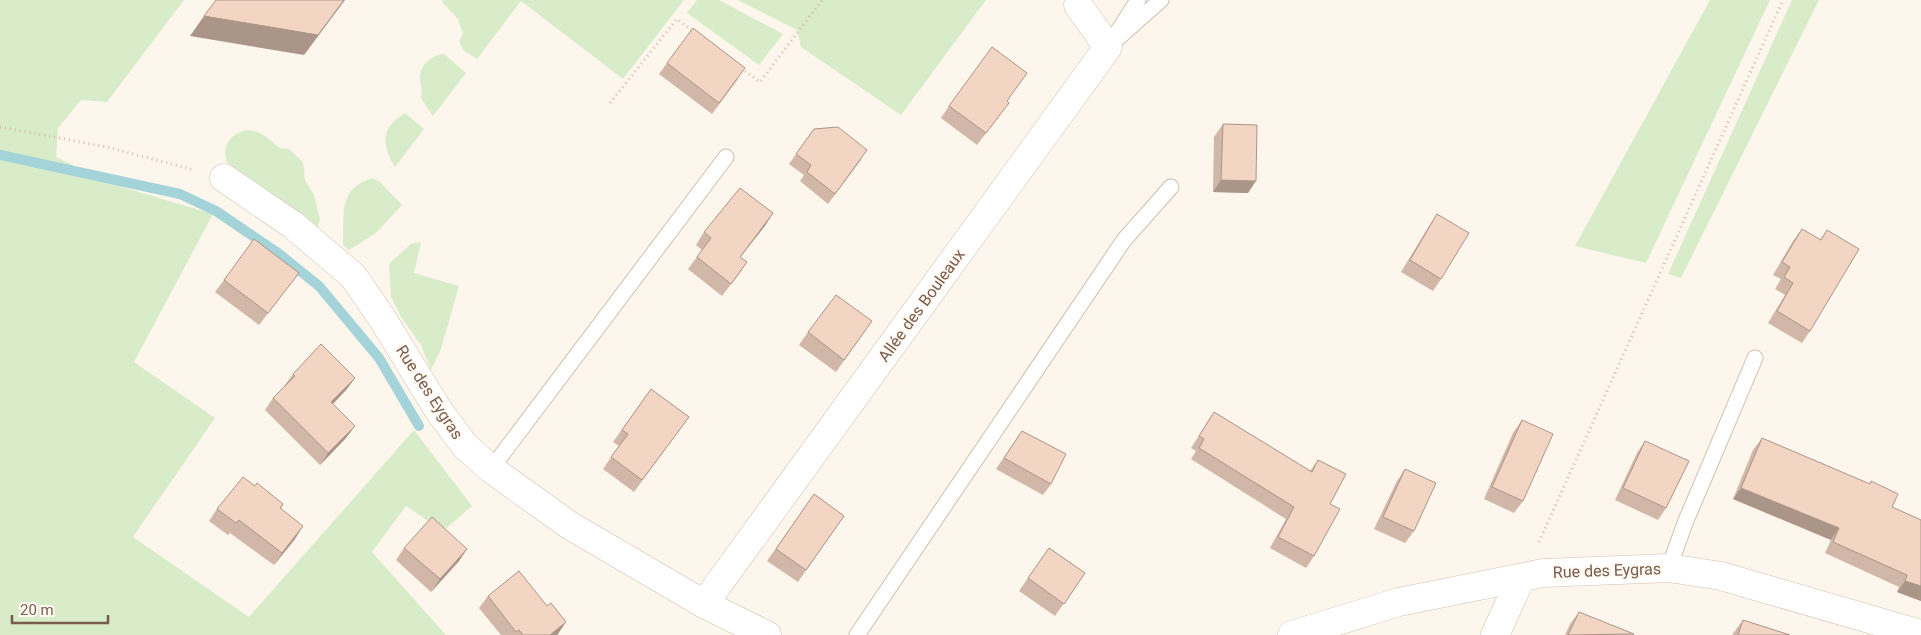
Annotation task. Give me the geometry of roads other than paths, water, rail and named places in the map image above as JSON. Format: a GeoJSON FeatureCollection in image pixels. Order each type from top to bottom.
{"type":"FeatureCollection","features":[{"type":"Feature","properties":{"kind":"street"},"geometry":{"type":"LineString","coordinates":[[1078,5],[1108,47]]}},
{"type":"Feature","properties":{"kind":"street","name":"Allée des Bouleaux"},"geometry":{"type":"LineString","coordinates":[[704,604],[1108,47]]}},
{"type":"Feature","properties":{"kind":"street","name":"Rue des Eygras"},"geometry":{"type":"LineString","coordinates":[[224,178],[293,225],[353,276],[382,318],[437,408],[465,446],[491,469],[569,525],[704,604],[766,635]]}},
{"type":"Feature","properties":{"kind":"street","name":"Rue des Eygras"},"geometry":{"type":"LineString","coordinates":[[1292,635],[1399,602],[1544,573],[1669,568],[1721,576],[1921,634]]}},
{"type":"Feature","properties":{"kind":"street"},"geometry":{"type":"LineString","coordinates":[[1495,635],[1520,578]]}},
{"type":"Feature","properties":{"kind":"lane"},"geometry":{"type":"LineString","coordinates":[[1108,47],[1138,0]]}},
{"type":"Feature","properties":{"kind":"lane"},"geometry":{"type":"LineString","coordinates":[[1108,47],[1161,0]]}},
{"type":"Feature","properties":{"kind":"lane"},"geometry":{"type":"LineString","coordinates":[[491,469],[726,157]]}},
{"type":"Feature","properties":{"kind":"lane"},"geometry":{"type":"LineString","coordinates":[[857,635],[1124,240],[1171,187]]}},
{"type":"Feature","properties":{"kind":"lane"},"geometry":{"type":"LineString","coordinates":[[1669,568],[1685,523],[1755,358]]}},
{"type":"Feature","properties":{"kind":"waterway"},"geometry":{"type":"LineString","coordinates":[[0,155],[180,194],[216,211],[278,253],[319,286],[379,358],[419,426]]}}]}
